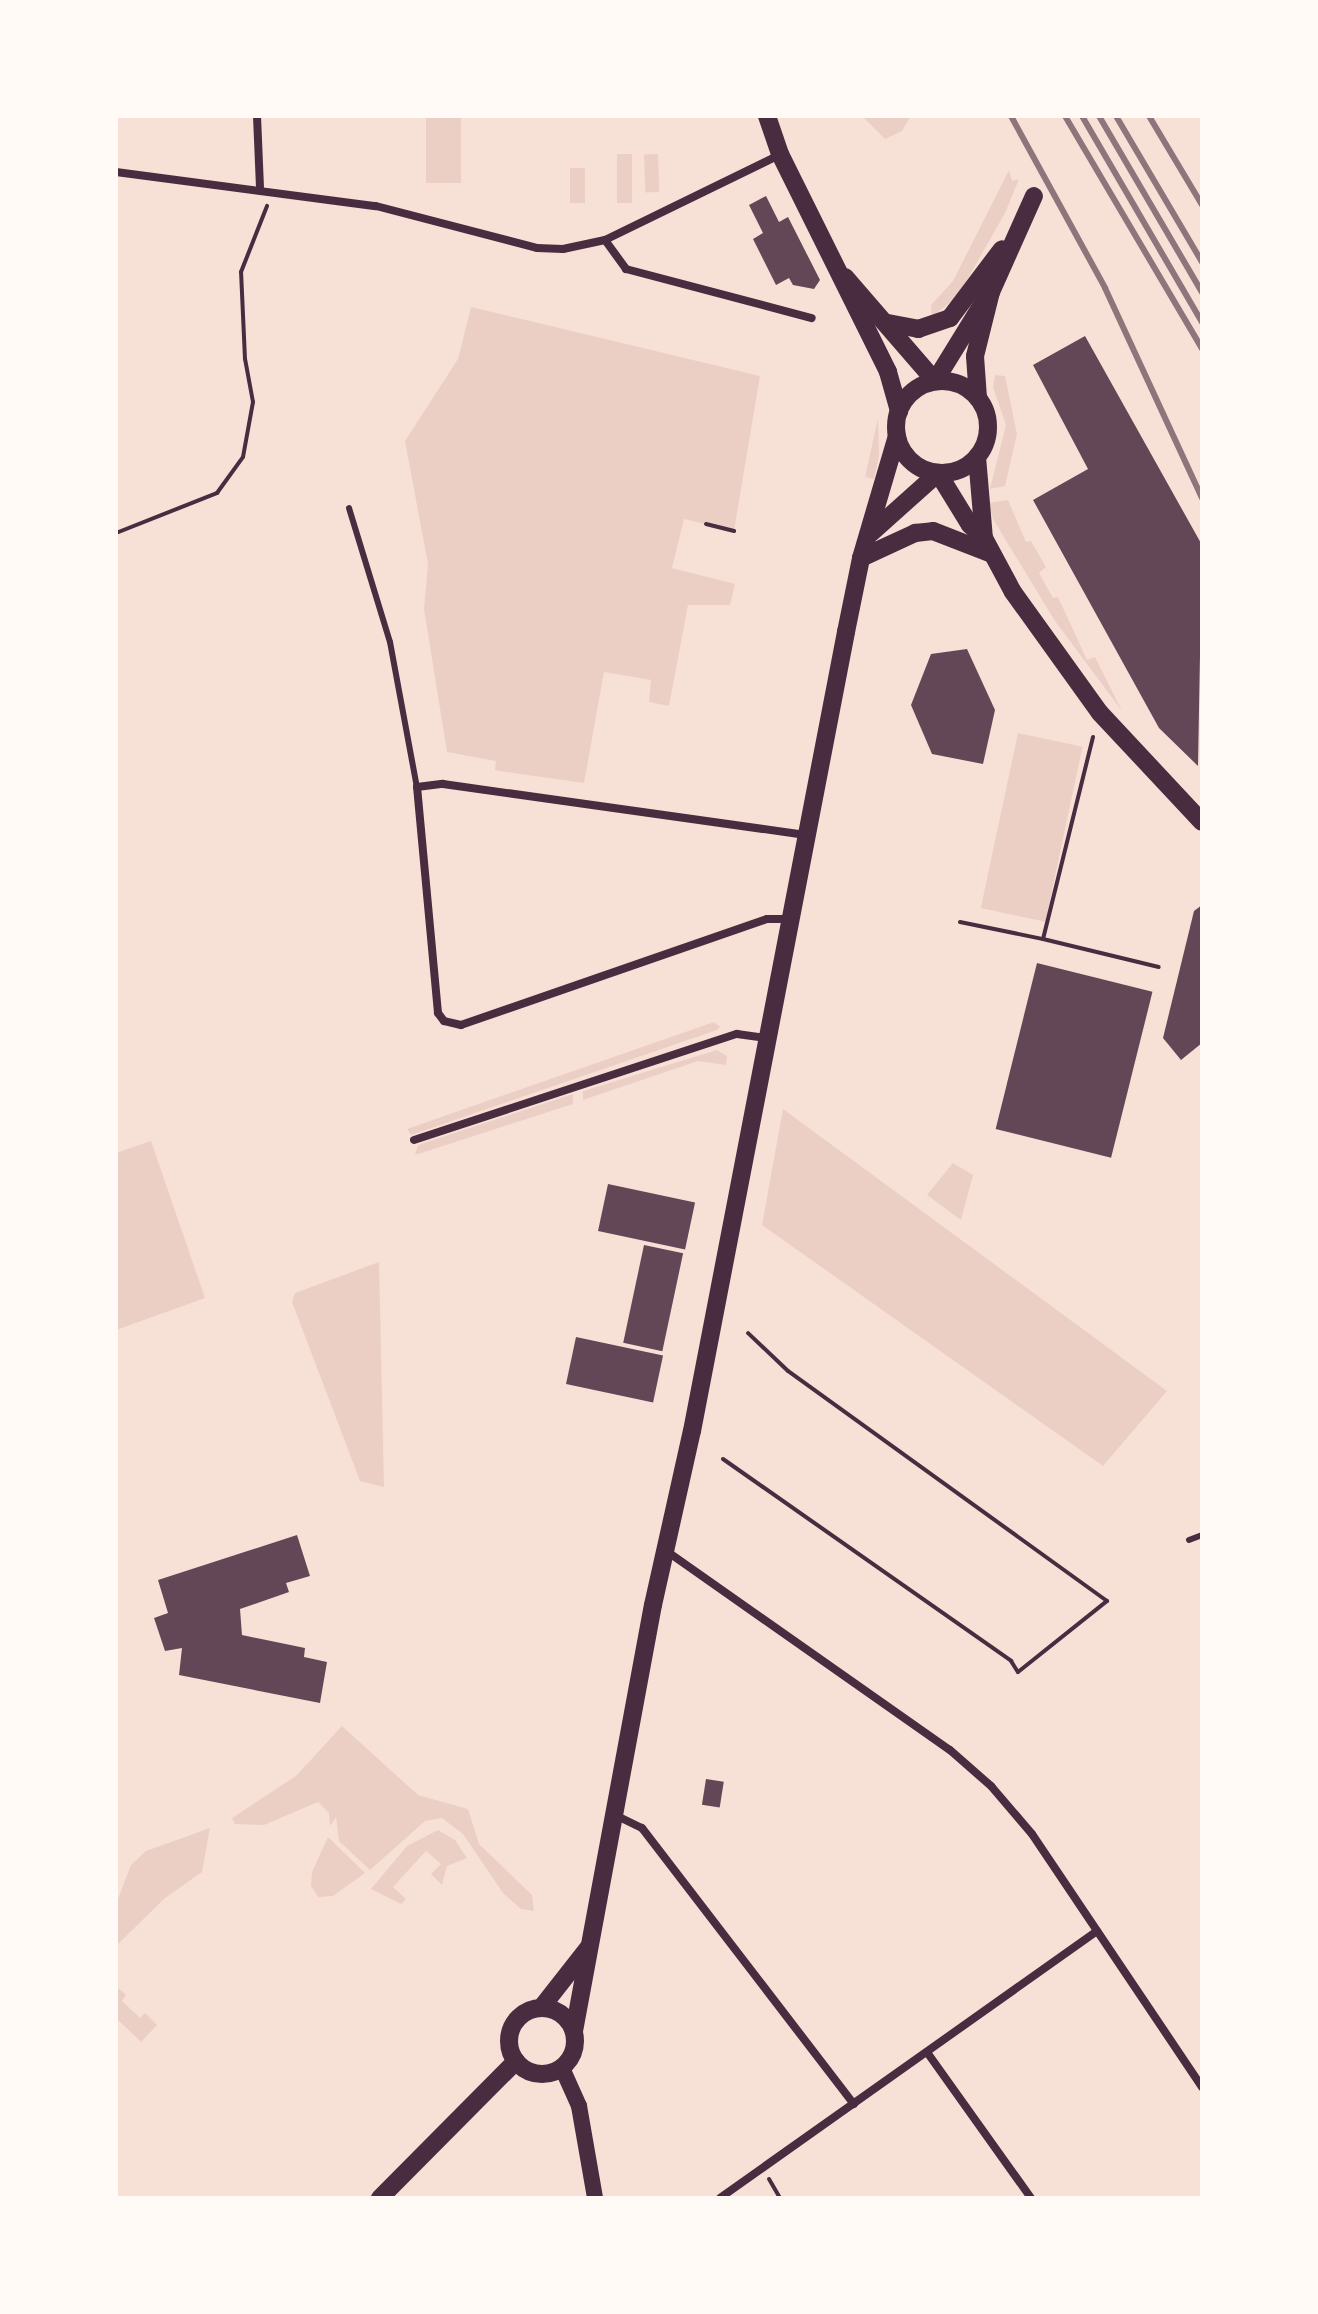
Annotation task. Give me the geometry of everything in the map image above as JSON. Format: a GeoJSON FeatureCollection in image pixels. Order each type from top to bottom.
{"type":"FeatureCollection","features":[{"type":"Feature","properties":{"kind":"main road"},"geometry":{"type":"LineString","coordinates":[[588,1948],[541,2008],[524,2014],[512,2027],[509,2044],[516,2061],[532,2073],[562,2068],[574,2050],[574,2031],[613,1813],[861,558],[871,533],[897,436],[899,411],[891,380],[854,312],[842,274],[780,154],[767,116]]}},
{"type":"Feature","properties":{"kind":"main road"},"geometry":{"type":"LineString","coordinates":[[871,533],[938,473],[960,469],[977,457],[988,433],[978,398],[975,356],[991,292],[1034,196]]}},
{"type":"Feature","properties":{"kind":"main road"},"geometry":{"type":"LineString","coordinates":[[888,323],[930,328],[950,318],[1015,235]]}},
{"type":"Feature","properties":{"kind":"main road"},"geometry":{"type":"LineString","coordinates":[[842,274],[888,323],[935,381],[963,386],[978,398]]}},
{"type":"Feature","properties":{"kind":"main road"},"geometry":{"type":"LineString","coordinates":[[899,411],[913,391],[935,381],[991,292]]}},
{"type":"Feature","properties":{"kind":"main road"},"geometry":{"type":"LineString","coordinates":[[888,469],[891,380]]}},
{"type":"Feature","properties":{"kind":"main road"},"geometry":{"type":"LineString","coordinates":[[897,436],[911,461],[938,473],[963,516],[989,546],[1044,639],[1100,713],[1202,822]]}},
{"type":"Feature","properties":{"kind":"main road"},"geometry":{"type":"LineString","coordinates":[[977,457],[989,546]]}},
{"type":"Feature","properties":{"kind":"main road"},"geometry":{"type":"LineString","coordinates":[[861,558],[915,533],[933,531],[989,546]]}},
{"type":"Feature","properties":{"kind":"main road"},"geometry":{"type":"LineString","coordinates":[[541,2008],[561,2014],[574,2031]]}},
{"type":"Feature","properties":{"kind":"main road"},"geometry":{"type":"LineString","coordinates":[[380,2198],[516,2061]]}},
{"type":"Feature","properties":{"kind":"main road"},"geometry":{"type":"LineString","coordinates":[[562,2068],[579,2106],[595,2198]]}},
{"type":"Feature","properties":{"kind":"street"},"geometry":{"type":"LineString","coordinates":[[257,116],[260,187]]}},
{"type":"Feature","properties":{"kind":"street"},"geometry":{"type":"LineString","coordinates":[[116,172],[260,187],[376,206],[537,248],[563,249],[605,240],[780,154]]}},
{"type":"Feature","properties":{"kind":"street"},"geometry":{"type":"LineString","coordinates":[[605,240],[626,269],[812,318]]}},
{"type":"Feature","properties":{"kind":"street"},"geometry":{"type":"LineString","coordinates":[[789,919],[767,919],[461,1025],[444,1021],[438,1013],[417,787],[443,784],[807,835]]}},
{"type":"Feature","properties":{"kind":"street"},"geometry":{"type":"LineString","coordinates":[[414,1140],[737,1034],[766,1038]]}},
{"type":"Feature","properties":{"kind":"street"},"geometry":{"type":"LineString","coordinates":[[664,1549],[950,1750],[991,1786],[1032,1834],[1202,2087]]}},
{"type":"Feature","properties":{"kind":"street"},"geometry":{"type":"LineString","coordinates":[[613,1813],[642,1828],[652,1840],[854,2104]]}},
{"type":"Feature","properties":{"kind":"street"},"geometry":{"type":"LineString","coordinates":[[720,2198],[764,2171],[854,2104],[929,2055],[1097,1931]]}},
{"type":"Feature","properties":{"kind":"street"},"geometry":{"type":"LineString","coordinates":[[929,2055],[1031,2198]]}},
{"type":"Feature","properties":{"kind":"lane"},"geometry":{"type":"LineString","coordinates":[[349,508],[390,642],[417,787]]}},
{"type":"Feature","properties":{"kind":"lane"},"geometry":{"type":"LineString","coordinates":[[1189,1540],[1202,1535]]}},
{"type":"Feature","properties":{"kind":"path"},"geometry":{"type":"LineString","coordinates":[[116,533],[217,493],[243,457],[253,402],[241,272],[268,204]]}},
{"type":"Feature","properties":{"kind":"path"},"geometry":{"type":"LineString","coordinates":[[706,524],[734,531]]}},
{"type":"Feature","properties":{"kind":"path"},"geometry":{"type":"LineString","coordinates":[[1043,939],[1093,737]]}},
{"type":"Feature","properties":{"kind":"path"},"geometry":{"type":"LineString","coordinates":[[960,922],[1159,967]]}},
{"type":"Feature","properties":{"kind":"path"},"geometry":{"type":"LineString","coordinates":[[723,1459],[1011,1661],[1018,1672],[1107,1601],[788,1371],[748,1333]]}},
{"type":"Feature","properties":{"kind":"path"},"geometry":{"type":"LineString","coordinates":[[764,2171],[780,2198]]}},
{"type":"Feature","properties":{"kind":"shaded area"},"geometry":{"type":"Polygon","coordinates":[[[426,116],[461,116],[461,183],[426,183],[426,116]]]}},
{"type":"Feature","properties":{"kind":"shaded area"},"geometry":{"type":"Polygon","coordinates":[[[862,116],[911,116],[902,131],[885,139],[862,116]]]}},
{"type":"Feature","properties":{"kind":"shaded area"},"geometry":{"type":"Polygon","coordinates":[[[617,154],[632,154],[632,203],[617,203],[617,154]]]}},
{"type":"Feature","properties":{"kind":"shaded area"},"geometry":{"type":"Polygon","coordinates":[[[644,154],[658,154],[659,192],[645,192],[644,154]]]}},
{"type":"Feature","properties":{"kind":"shaded area"},"geometry":{"type":"Polygon","coordinates":[[[570,168],[585,168],[585,203],[570,203],[570,168]]]}},
{"type":"Feature","properties":{"kind":"shaded area"},"geometry":{"type":"Polygon","coordinates":[[[1009,170],[1012,181],[1019,179],[1005,213],[958,296],[932,317],[931,305],[953,281],[1009,170]]]}},
{"type":"Feature","properties":{"kind":"shaded area"},"geometry":{"type":"Polygon","coordinates":[[[471,307],[760,376],[734,531],[684,519],[672,568],[735,584],[730,605],[688,605],[669,706],[649,702],[651,680],[604,672],[584,783],[495,770],[496,761],[447,752],[424,609],[428,564],[405,441],[458,359],[471,307]]]}},
{"type":"Feature","properties":{"kind":"shaded area"},"geometry":{"type":"Polygon","coordinates":[[[995,375],[1005,376],[1017,434],[1005,486],[990,489],[1006,425],[993,387],[995,375]]]}},
{"type":"Feature","properties":{"kind":"shaded area"},"geometry":{"type":"Polygon","coordinates":[[[878,418],[879,456],[874,479],[865,477],[878,418]]]}},
{"type":"Feature","properties":{"kind":"shaded area"},"geometry":{"type":"Polygon","coordinates":[[[1008,500],[1026,542],[1031,541],[1046,567],[1039,573],[1053,598],[1058,597],[1087,660],[1095,657],[1122,711],[1055,621],[993,519],[988,503],[1008,500]]]}},
{"type":"Feature","properties":{"kind":"shaded area"},"geometry":{"type":"Polygon","coordinates":[[[1018,733],[1083,747],[1045,922],[981,908],[1018,733]]]}},
{"type":"Feature","properties":{"kind":"shaded area"},"geometry":{"type":"Polygon","coordinates":[[[714,1022],[720,1027],[717,1030],[411,1135],[407,1129],[714,1022]]]}},
{"type":"Feature","properties":{"kind":"shaded area"},"geometry":{"type":"Polygon","coordinates":[[[717,1050],[727,1056],[726,1065],[698,1061],[583,1100],[583,1091],[717,1050]]]}},
{"type":"Feature","properties":{"kind":"shaded area"},"geometry":{"type":"Polygon","coordinates":[[[573,1094],[573,1104],[415,1155],[418,1145],[573,1094]]]}},
{"type":"Feature","properties":{"kind":"shaded area"},"geometry":{"type":"Polygon","coordinates":[[[783,1109],[1167,1391],[1103,1466],[762,1225],[783,1109]]]}},
{"type":"Feature","properties":{"kind":"shaded area"},"geometry":{"type":"Polygon","coordinates":[[[151,1141],[205,1298],[116,1330],[116,1153],[151,1141]]]}},
{"type":"Feature","properties":{"kind":"shaded area"},"geometry":{"type":"Polygon","coordinates":[[[953,1163],[973,1175],[961,1220],[927,1195],[953,1163]]]}},
{"type":"Feature","properties":{"kind":"shaded area"},"geometry":{"type":"Polygon","coordinates":[[[379,1262],[384,1487],[360,1481],[292,1302],[295,1293],[379,1262]]]}},
{"type":"Feature","properties":{"kind":"shaded area"},"geometry":{"type":"Polygon","coordinates":[[[342,1726],[418,1795],[468,1809],[479,1844],[532,1895],[534,1911],[521,1909],[503,1893],[463,1834],[442,1818],[425,1821],[370,1870],[339,1841],[336,1817],[330,1826],[329,1813],[318,1802],[264,1825],[235,1824],[232,1818],[296,1776],[342,1726]]]}},
{"type":"Feature","properties":{"kind":"shaded area"},"geometry":{"type":"Polygon","coordinates":[[[210,1828],[202,1872],[165,1898],[116,1946],[116,1904],[131,1865],[146,1851],[210,1828]]]}},
{"type":"Feature","properties":{"kind":"shaded area"},"geometry":{"type":"Polygon","coordinates":[[[438,1830],[455,1840],[467,1858],[447,1866],[442,1885],[431,1874],[441,1864],[426,1851],[393,1887],[406,1899],[401,1904],[371,1889],[407,1846],[438,1830]]]}},
{"type":"Feature","properties":{"kind":"shaded area"},"geometry":{"type":"Polygon","coordinates":[[[328,1837],[365,1873],[333,1896],[318,1897],[311,1886],[312,1872],[328,1837]]]}},
{"type":"Feature","properties":{"kind":"shaded area"},"geometry":{"type":"Polygon","coordinates":[[[116,1986],[126,1995],[122,2001],[140,2018],[145,2013],[157,2025],[141,2042],[116,2018],[116,1986]]]}},
{"type":"Feature","properties":{"kind":"building"},"geometry":{"type":"Polygon","coordinates":[[[766,196],[779,222],[788,217],[820,280],[814,289],[793,285],[789,278],[776,285],[753,239],[763,233],[749,205],[766,196]]]}},
{"type":"Feature","properties":{"kind":"building"},"geometry":{"type":"Polygon","coordinates":[[[1085,336],[1202,545],[1198,766],[1159,728],[1033,500],[1088,469],[1033,365],[1085,336]]]}},
{"type":"Feature","properties":{"kind":"building"},"geometry":{"type":"Polygon","coordinates":[[[967,649],[995,710],[983,764],[932,754],[911,705],[931,654],[967,649]]]}},
{"type":"Feature","properties":{"kind":"building"},"geometry":{"type":"Polygon","coordinates":[[[1202,905],[1202,1043],[1181,1060],[1163,1038],[1194,911],[1202,905]]]}},
{"type":"Feature","properties":{"kind":"building"},"geometry":{"type":"Polygon","coordinates":[[[1037,963],[1152,992],[1111,1158],[996,1129],[1037,963]]]}},
{"type":"Feature","properties":{"kind":"building"},"geometry":{"type":"Polygon","coordinates":[[[608,1184],[695,1203],[685,1249],[598,1231],[608,1184]]]}},
{"type":"Feature","properties":{"kind":"building"},"geometry":{"type":"Polygon","coordinates":[[[644,1245],[683,1253],[662,1351],[623,1343],[644,1245]]]}},
{"type":"Feature","properties":{"kind":"building"},"geometry":{"type":"Polygon","coordinates":[[[576,1337],[663,1356],[653,1402],[566,1384],[576,1337]]]}},
{"type":"Feature","properties":{"kind":"building"},"geometry":{"type":"Polygon","coordinates":[[[297,1535],[310,1576],[286,1583],[289,1592],[240,1609],[242,1635],[305,1648],[304,1657],[327,1662],[320,1703],[179,1675],[182,1648],[165,1651],[154,1618],[168,1613],[158,1580],[297,1535]]]}},
{"type":"Feature","properties":{"kind":"building"},"geometry":{"type":"Polygon","coordinates":[[[706,1779],[724,1782],[720,1807],[702,1805],[706,1779]]]}},
{"type":"Feature","properties":{"kind":"railway"},"geometry":{"type":"LineString","coordinates":[[1011,116],[1105,288],[1202,498]]}},
{"type":"Feature","properties":{"kind":"railway"},"geometry":{"type":"LineString","coordinates":[[1065,116],[1202,349]]}},
{"type":"Feature","properties":{"kind":"railway"},"geometry":{"type":"LineString","coordinates":[[1082,116],[1202,322]]}},
{"type":"Feature","properties":{"kind":"railway"},"geometry":{"type":"LineString","coordinates":[[1099,116],[1202,292]]}},
{"type":"Feature","properties":{"kind":"railway"},"geometry":{"type":"LineString","coordinates":[[1116,116],[1202,262]]}},
{"type":"Feature","properties":{"kind":"railway"},"geometry":{"type":"LineString","coordinates":[[1149,116],[1202,205]]}}]}
